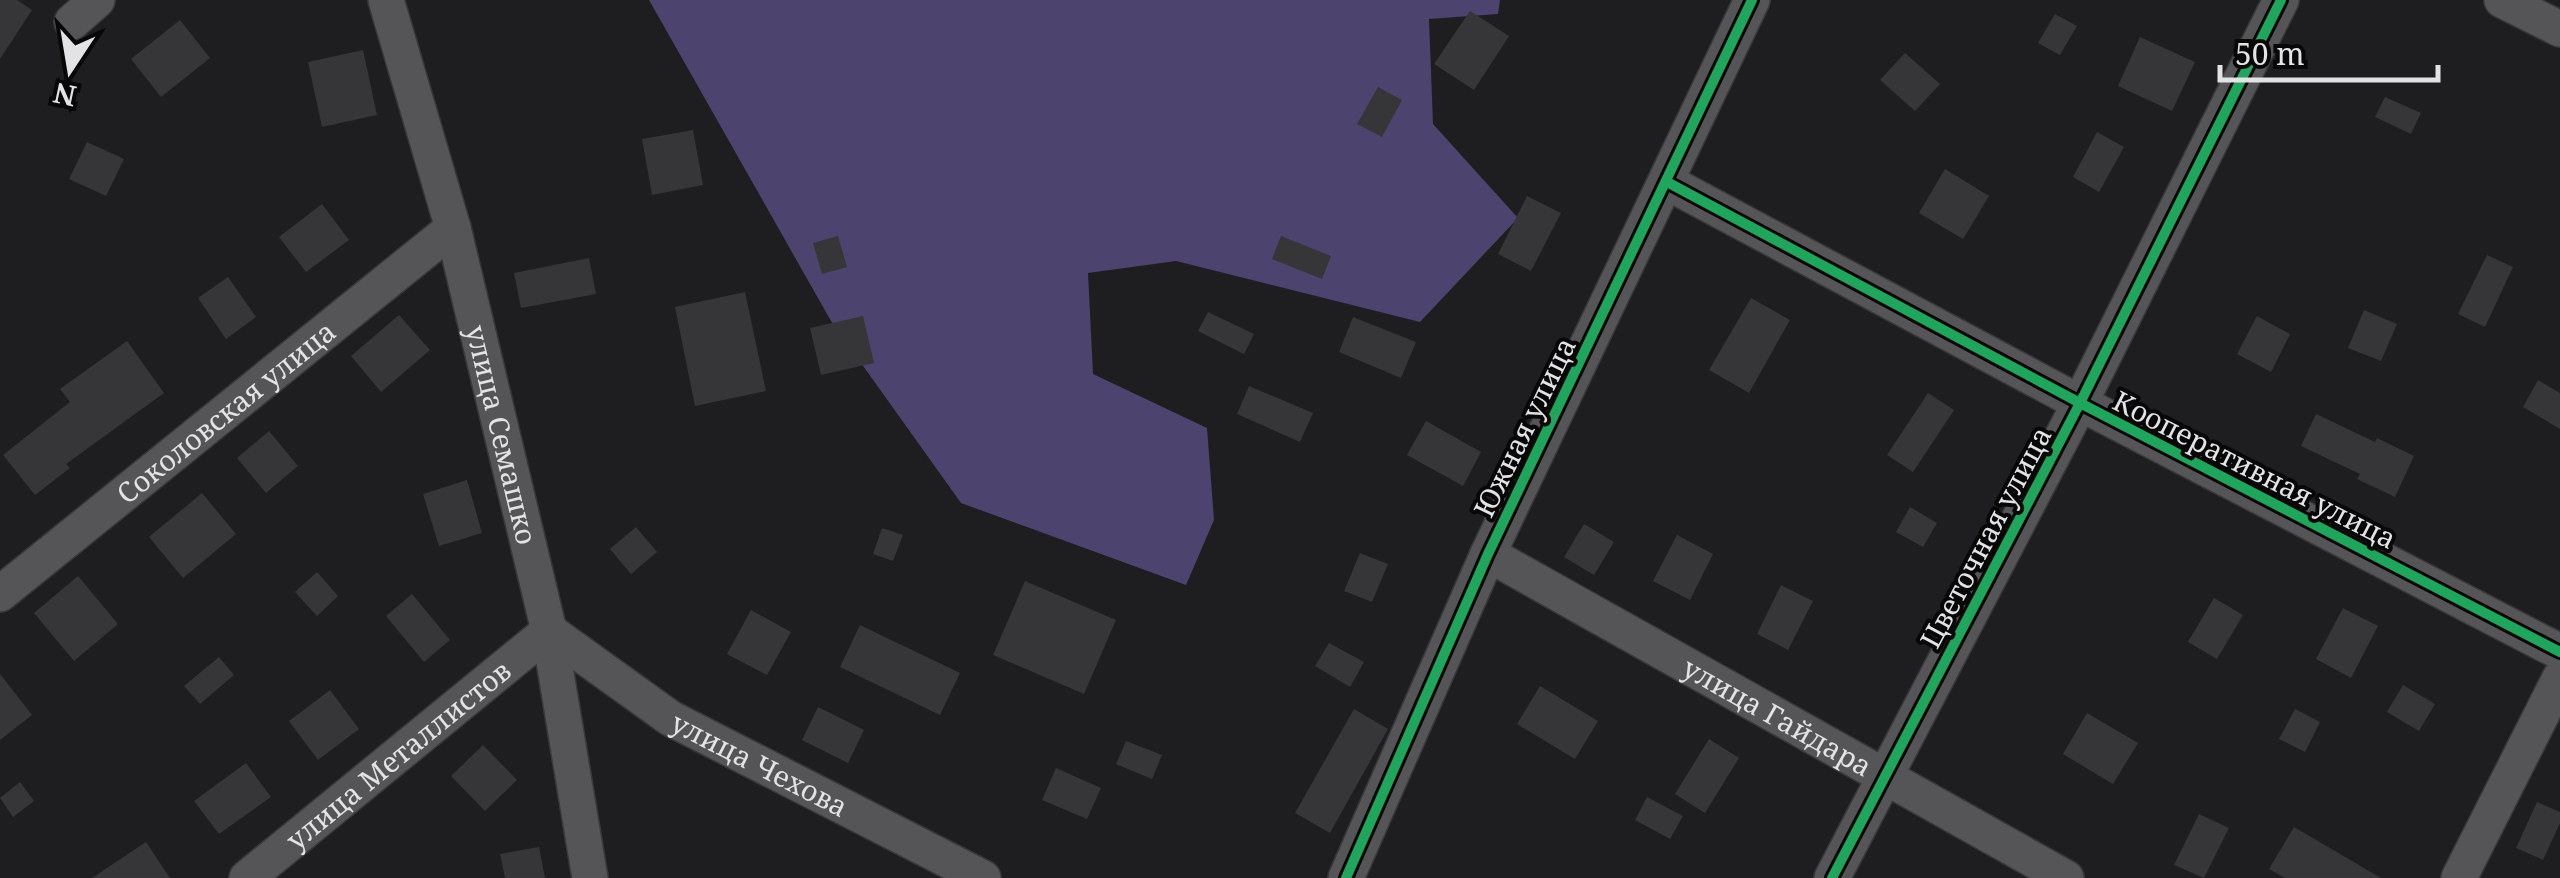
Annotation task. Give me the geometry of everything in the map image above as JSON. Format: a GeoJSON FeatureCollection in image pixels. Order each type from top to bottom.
{"type":"FeatureCollection","features":[{"type":"Feature","properties":{"kind":"street","name":"улица Семашко"},"geometry":{"type":"LineString","coordinates":[[386,0],[453,228],[549,631],[590,878]]}},
{"type":"Feature","properties":{"kind":"street","name":"Южная улица"},"geometry":{"type":"LineString","coordinates":[[1346,878],[1488,554],[1752,0]]}},
{"type":"Feature","properties":{"kind":"street","name":"Цветочная улица"},"geometry":{"type":"LineString","coordinates":[[1832,878],[2080,403],[2281,0]]}},
{"type":"Feature","properties":{"kind":"street"},"geometry":{"type":"LineString","coordinates":[[2502,0],[2560,29]]}},
{"type":"Feature","properties":{"kind":"street","name":"Кооперативная улица"},"geometry":{"type":"LineString","coordinates":[[1666,182],[2560,652]]}},
{"type":"Feature","properties":{"kind":"street","name":"Соколовская улица"},"geometry":{"type":"LineString","coordinates":[[0,594],[453,228]]}},
{"type":"Feature","properties":{"kind":"street","name":"улица Гайдара"},"geometry":{"type":"LineString","coordinates":[[1488,554],[2066,878]]}},
{"type":"Feature","properties":{"kind":"street","name":"улица Металлистов"},"geometry":{"type":"LineString","coordinates":[[247,878],[549,631]]}},
{"type":"Feature","properties":{"kind":"street","name":"улица Чехова"},"geometry":{"type":"LineString","coordinates":[[549,631],[670,718],[983,878]]}},
{"type":"Feature","properties":{"kind":"street"},"geometry":{"type":"LineString","coordinates":[[2459,878],[2560,678]]}},
{"type":"Feature","properties":{"kind":"shaded area"},"geometry":{"type":"Polygon","coordinates":[[[649,0],[1500,0],[1498,14],[1429,19],[1433,124],[1518,218],[1420,322],[1176,261],[1088,273],[1093,374],[1207,428],[1214,520],[1186,585],[961,503],[831,321],[649,0]]]}},
{"type":"Feature","properties":{"kind":"building"},"geometry":{"type":"Polygon","coordinates":[[[0,0],[17,0],[32,10],[0,59],[0,0]]]}},
{"type":"Feature","properties":{"kind":"building"},"geometry":{"type":"Polygon","coordinates":[[[1470,11],[1509,36],[1474,90],[1434,64],[1470,11]]]}},
{"type":"Feature","properties":{"kind":"building"},"geometry":{"type":"Polygon","coordinates":[[[2055,14],[2077,26],[2060,55],[2038,43],[2055,14]]]}},
{"type":"Feature","properties":{"kind":"building"},"geometry":{"type":"Polygon","coordinates":[[[180,20],[210,58],[161,97],[131,59],[180,20]]]}},
{"type":"Feature","properties":{"kind":"building"},"geometry":{"type":"Polygon","coordinates":[[[2140,37],[2195,62],[2172,111],[2118,86],[2140,37]]]}},
{"type":"Feature","properties":{"kind":"building"},"geometry":{"type":"Polygon","coordinates":[[[363,50],[377,115],[322,127],[308,62],[363,50]]]}},
{"type":"Feature","properties":{"kind":"building"},"geometry":{"type":"Polygon","coordinates":[[[1905,53],[1940,84],[1915,111],[1880,80],[1905,53]]]}},
{"type":"Feature","properties":{"kind":"building"},"geometry":{"type":"Polygon","coordinates":[[[1378,87],[1402,100],[1382,137],[1357,124],[1378,87]]]}},
{"type":"Feature","properties":{"kind":"building"},"geometry":{"type":"Polygon","coordinates":[[[2385,97],[2421,113],[2411,134],[2375,117],[2385,97]]]}},
{"type":"Feature","properties":{"kind":"building"},"geometry":{"type":"Polygon","coordinates":[[[693,130],[703,185],[652,195],[642,139],[693,130]]]}},
{"type":"Feature","properties":{"kind":"building"},"geometry":{"type":"Polygon","coordinates":[[[2097,132],[2124,147],[2099,192],[2073,177],[2097,132]]]}},
{"type":"Feature","properties":{"kind":"building"},"geometry":{"type":"Polygon","coordinates":[[[87,142],[124,159],[106,196],[69,179],[87,142]]]}},
{"type":"Feature","properties":{"kind":"building"},"geometry":{"type":"Polygon","coordinates":[[[1945,169],[1989,196],[1963,239],[1919,213],[1945,169]]]}},
{"type":"Feature","properties":{"kind":"building"},"geometry":{"type":"Polygon","coordinates":[[[1527,196],[1561,213],[1531,271],[1498,254],[1527,196]]]}},
{"type":"Feature","properties":{"kind":"building"},"geometry":{"type":"Polygon","coordinates":[[[322,204],[349,240],[306,272],[279,237],[322,204]]]}},
{"type":"Feature","properties":{"kind":"building"},"geometry":{"type":"Polygon","coordinates":[[[838,236],[847,267],[822,274],[813,243],[838,236]]]}},
{"type":"Feature","properties":{"kind":"building"},"geometry":{"type":"Polygon","coordinates":[[[1281,236],[1331,256],[1322,279],[1272,259],[1281,236]]]}},
{"type":"Feature","properties":{"kind":"building"},"geometry":{"type":"Polygon","coordinates":[[[2487,255],[2513,267],[2485,327],[2458,314],[2487,255]]]}},
{"type":"Feature","properties":{"kind":"building"},"geometry":{"type":"Polygon","coordinates":[[[589,258],[596,294],[521,308],[514,273],[589,258]]]}},
{"type":"Feature","properties":{"kind":"building"},"geometry":{"type":"Polygon","coordinates":[[[228,277],[256,317],[226,339],[198,298],[228,277]]]}},
{"type":"Feature","properties":{"kind":"building"},"geometry":{"type":"Polygon","coordinates":[[[745,292],[766,391],[695,406],[675,307],[745,292]]]}},
{"type":"Feature","properties":{"kind":"building"},"geometry":{"type":"Polygon","coordinates":[[[1751,298],[1790,320],[1749,393],[1709,370],[1751,298]]]}},
{"type":"Feature","properties":{"kind":"building"},"geometry":{"type":"Polygon","coordinates":[[[2364,310],[2397,324],[2381,361],[2348,348],[2364,310]]]}},
{"type":"Feature","properties":{"kind":"building"},"geometry":{"type":"Polygon","coordinates":[[[1208,312],[1254,334],[1244,354],[1198,331],[1208,312]]]}},
{"type":"Feature","properties":{"kind":"building"},"geometry":{"type":"Polygon","coordinates":[[[399,315],[430,350],[381,392],[351,356],[399,315]]]}},
{"type":"Feature","properties":{"kind":"building"},"geometry":{"type":"Polygon","coordinates":[[[863,316],[874,363],[821,375],[810,328],[863,316]]]}},
{"type":"Feature","properties":{"kind":"building"},"geometry":{"type":"Polygon","coordinates":[[[2257,316],[2290,334],[2271,372],[2237,354],[2257,316]]]}},
{"type":"Feature","properties":{"kind":"building"},"geometry":{"type":"Polygon","coordinates":[[[1353,317],[1416,342],[1401,378],[1339,352],[1353,317]]]}},
{"type":"Feature","properties":{"kind":"building"},"geometry":{"type":"Polygon","coordinates":[[[127,341],[164,393],[66,464],[70,468],[35,495],[3,455],[70,402],[60,389],[127,341]]]}},
{"type":"Feature","properties":{"kind":"building"},"geometry":{"type":"Polygon","coordinates":[[[2538,380],[2560,393],[2560,429],[2523,407],[2538,380]]]}},
{"type":"Feature","properties":{"kind":"building"},"geometry":{"type":"Polygon","coordinates":[[[1249,386],[1313,413],[1300,442],[1237,414],[1249,386]]]}},
{"type":"Feature","properties":{"kind":"building"},"geometry":{"type":"Polygon","coordinates":[[[1928,393],[1954,410],[1913,472],[1887,455],[1928,393]]]}},
{"type":"Feature","properties":{"kind":"building"},"geometry":{"type":"Polygon","coordinates":[[[2316,414],[2414,456],[2395,497],[2357,479],[2360,474],[2301,446],[2316,414]]]}},
{"type":"Feature","properties":{"kind":"building"},"geometry":{"type":"Polygon","coordinates":[[[1426,421],[1481,452],[1463,486],[1407,455],[1426,421]]]}},
{"type":"Feature","properties":{"kind":"building"},"geometry":{"type":"Polygon","coordinates":[[[269,431],[298,466],[266,493],[237,458],[269,431]]]}},
{"type":"Feature","properties":{"kind":"building"},"geometry":{"type":"Polygon","coordinates":[[[467,480],[482,533],[439,546],[423,494],[467,480]]]}},
{"type":"Feature","properties":{"kind":"building"},"geometry":{"type":"Polygon","coordinates":[[[202,493],[236,534],[183,578],[149,537],[202,493]]]}},
{"type":"Feature","properties":{"kind":"building"},"geometry":{"type":"Polygon","coordinates":[[[1910,507],[1937,523],[1923,547],[1896,532],[1910,507]]]}},
{"type":"Feature","properties":{"kind":"building"},"geometry":{"type":"Polygon","coordinates":[[[1584,524],[1614,542],[1594,575],[1564,557],[1584,524]]]}},
{"type":"Feature","properties":{"kind":"building"},"geometry":{"type":"Polygon","coordinates":[[[636,527],[657,552],[631,574],[610,549],[636,527]]]}},
{"type":"Feature","properties":{"kind":"building"},"geometry":{"type":"Polygon","coordinates":[[[882,528],[903,535],[893,561],[873,554],[882,528]]]}},
{"type":"Feature","properties":{"kind":"building"},"geometry":{"type":"Polygon","coordinates":[[[1677,535],[1713,554],[1690,600],[1653,581],[1677,535]]]}},
{"type":"Feature","properties":{"kind":"building"},"geometry":{"type":"Polygon","coordinates":[[[1360,553],[1388,564],[1372,602],[1344,591],[1360,553]]]}},
{"type":"Feature","properties":{"kind":"building"},"geometry":{"type":"Polygon","coordinates":[[[317,572],[338,596],[317,616],[295,592],[317,572]]]}},
{"type":"Feature","properties":{"kind":"building"},"geometry":{"type":"Polygon","coordinates":[[[78,576],[118,624],[74,661],[34,613],[78,576]]]}},
{"type":"Feature","properties":{"kind":"building"},"geometry":{"type":"Polygon","coordinates":[[[1025,581],[1116,620],[1084,694],[993,655],[1025,581]]]}},
{"type":"Feature","properties":{"kind":"building"},"geometry":{"type":"Polygon","coordinates":[[[1781,585],[1813,601],[1788,650],[1757,634],[1781,585]]]}},
{"type":"Feature","properties":{"kind":"building"},"geometry":{"type":"Polygon","coordinates":[[[412,594],[450,640],[424,662],[386,616],[412,594]]]}},
{"type":"Feature","properties":{"kind":"building"},"geometry":{"type":"Polygon","coordinates":[[[2214,598],[2243,615],[2217,659],[2188,642],[2214,598]]]}},
{"type":"Feature","properties":{"kind":"building"},"geometry":{"type":"Polygon","coordinates":[[[2343,608],[2378,626],[2351,678],[2316,659],[2343,608]]]}},
{"type":"Feature","properties":{"kind":"building"},"geometry":{"type":"Polygon","coordinates":[[[751,610],[791,632],[767,675],[727,654],[751,610]]]}},
{"type":"Feature","properties":{"kind":"building"},"geometry":{"type":"Polygon","coordinates":[[[860,625],[960,673],[940,715],[840,667],[860,625]]]}},
{"type":"Feature","properties":{"kind":"building"},"geometry":{"type":"Polygon","coordinates":[[[1329,643],[1364,662],[1350,687],[1315,666],[1329,643]]]}},
{"type":"Feature","properties":{"kind":"building"},"geometry":{"type":"Polygon","coordinates":[[[219,657],[234,675],[200,704],[184,686],[219,657]]]}},
{"type":"Feature","properties":{"kind":"building"},"geometry":{"type":"Polygon","coordinates":[[[0,674],[32,715],[0,740],[0,674]]]}},
{"type":"Feature","properties":{"kind":"building"},"geometry":{"type":"Polygon","coordinates":[[[2403,685],[2435,704],[2419,731],[2387,712],[2403,685]]]}},
{"type":"Feature","properties":{"kind":"building"},"geometry":{"type":"Polygon","coordinates":[[[1540,686],[1598,721],[1575,759],[1517,724],[1540,686]]]}},
{"type":"Feature","properties":{"kind":"building"},"geometry":{"type":"Polygon","coordinates":[[[330,690],[359,729],[318,760],[289,721],[330,690]]]}},
{"type":"Feature","properties":{"kind":"building"},"geometry":{"type":"Polygon","coordinates":[[[818,707],[864,730],[848,763],[802,740],[818,707]]]}},
{"type":"Feature","properties":{"kind":"building"},"geometry":{"type":"Polygon","coordinates":[[[1354,709],[1388,729],[1330,833],[1295,813],[1354,709]]]}},
{"type":"Feature","properties":{"kind":"building"},"geometry":{"type":"Polygon","coordinates":[[[2295,709],[2320,722],[2305,752],[2279,739],[2295,709]]]}},
{"type":"Feature","properties":{"kind":"building"},"geometry":{"type":"Polygon","coordinates":[[[2087,713],[2138,743],[2113,784],[2063,754],[2087,713]]]}},
{"type":"Feature","properties":{"kind":"building"},"geometry":{"type":"Polygon","coordinates":[[[1709,739],[1739,758],[1705,813],[1675,794],[1709,739]]]}},
{"type":"Feature","properties":{"kind":"building"},"geometry":{"type":"Polygon","coordinates":[[[1126,741],[1162,755],[1152,779],[1116,764],[1126,741]]]}},
{"type":"Feature","properties":{"kind":"building"},"geometry":{"type":"Polygon","coordinates":[[[483,745],[517,780],[485,811],[451,776],[483,745]]]}},
{"type":"Feature","properties":{"kind":"building"},"geometry":{"type":"Polygon","coordinates":[[[246,763],[271,797],[219,834],[194,801],[246,763]]]}},
{"type":"Feature","properties":{"kind":"building"},"geometry":{"type":"Polygon","coordinates":[[[1056,768],[1101,788],[1087,819],[1042,800],[1056,768]]]}},
{"type":"Feature","properties":{"kind":"building"},"geometry":{"type":"Polygon","coordinates":[[[20,782],[34,801],[13,817],[0,798],[20,782]]]}},
{"type":"Feature","properties":{"kind":"building"},"geometry":{"type":"Polygon","coordinates":[[[1647,797],[1683,816],[1670,839],[1635,820],[1647,797]]]}},
{"type":"Feature","properties":{"kind":"building"},"geometry":{"type":"Polygon","coordinates":[[[2537,802],[2560,812],[2560,823],[2543,860],[2516,848],[2537,802]]]}},
{"type":"Feature","properties":{"kind":"building"},"geometry":{"type":"Polygon","coordinates":[[[2199,814],[2229,828],[2204,878],[2174,865],[2199,814]]]}},
{"type":"Feature","properties":{"kind":"building"},"geometry":{"type":"Polygon","coordinates":[[[2294,827],[2381,878],[2285,878],[2269,869],[2294,827]]]}},
{"type":"Feature","properties":{"kind":"building"},"geometry":{"type":"Polygon","coordinates":[[[146,842],[170,878],[92,878],[146,842]]]}},
{"type":"Feature","properties":{"kind":"building"},"geometry":{"type":"Polygon","coordinates":[[[539,847],[545,878],[505,878],[500,854],[539,847]]]}},
{"type":"Feature","properties":{"kind":"cycle path"},"geometry":{"type":"LineString","coordinates":[[1346,878],[1488,554],[1752,0]]}},
{"type":"Feature","properties":{"kind":"cycle path"},"geometry":{"type":"LineString","coordinates":[[1832,878],[2080,403],[2281,0]]}},
{"type":"Feature","properties":{"kind":"cycle path"},"geometry":{"type":"LineString","coordinates":[[1667,182],[2080,403],[2560,652]]}}]}
